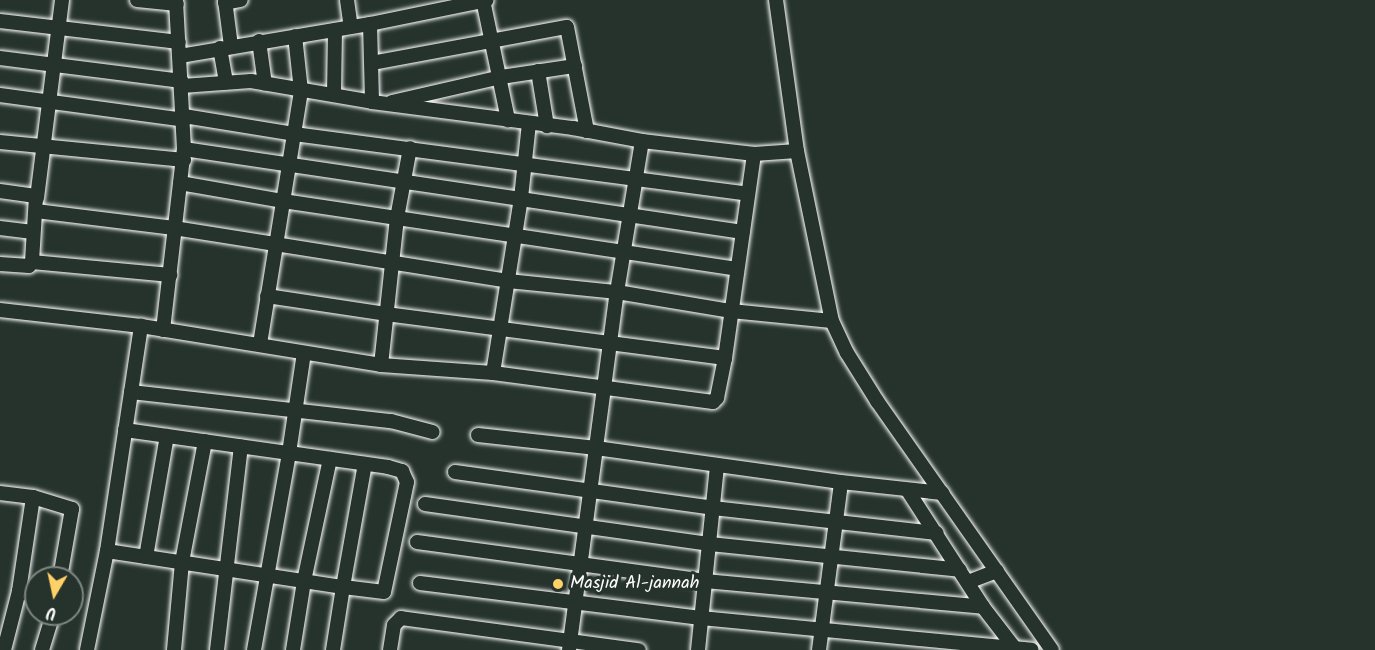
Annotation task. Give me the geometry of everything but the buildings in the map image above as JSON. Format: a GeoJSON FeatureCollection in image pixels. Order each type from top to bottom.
{"type":"FeatureCollection","features":[{"type":"Feature","properties":{"kind":"street"},"geometry":{"type":"LineString","coordinates":[[0,264],[29,266],[32,262],[36,205],[62,0]]}},
{"type":"Feature","properties":{"kind":"street"},"geometry":{"type":"LineString","coordinates":[[137,0],[176,2],[184,118],[184,154],[163,330]]}},
{"type":"Feature","properties":{"kind":"street"},"geometry":{"type":"LineString","coordinates":[[226,82],[225,1],[241,0]]}},
{"type":"Feature","properties":{"kind":"street"},"geometry":{"type":"LineString","coordinates":[[347,0],[351,27]]}},
{"type":"Feature","properties":{"kind":"street"},"geometry":{"type":"LineString","coordinates":[[0,21],[179,49],[226,47],[370,24],[484,0],[508,120]]}},
{"type":"Feature","properties":{"kind":"street"},"geometry":{"type":"LineString","coordinates":[[776,0],[797,151],[832,321],[847,353],[877,401],[997,571],[1046,648]]}},
{"type":"Feature","properties":{"kind":"street"},"geometry":{"type":"LineString","coordinates":[[370,24],[372,63],[378,103]]}},
{"type":"Feature","properties":{"kind":"street"},"geometry":{"type":"LineString","coordinates":[[372,63],[567,27],[588,131]]}},
{"type":"Feature","properties":{"kind":"street"},"geometry":{"type":"LineString","coordinates":[[334,94],[335,30]]}},
{"type":"Feature","properties":{"kind":"street"},"geometry":{"type":"LineString","coordinates":[[260,344],[301,91],[295,36]]}},
{"type":"Feature","properties":{"kind":"street"},"geometry":{"type":"LineString","coordinates":[[259,41],[266,84]]}},
{"type":"Feature","properties":{"kind":"street"},"geometry":{"type":"LineString","coordinates":[[0,58],[182,84],[226,82],[266,84],[378,103],[588,131],[642,141],[754,154],[797,151]]}},
{"type":"Feature","properties":{"kind":"street"},"geometry":{"type":"LineString","coordinates":[[378,103],[501,77],[575,66]]}},
{"type":"Feature","properties":{"kind":"street"},"geometry":{"type":"LineString","coordinates":[[538,71],[547,126]]}},
{"type":"Feature","properties":{"kind":"street"},"geometry":{"type":"LineString","coordinates":[[0,95],[636,177],[748,194]]}},
{"type":"Feature","properties":{"kind":"street"},"geometry":{"type":"LineString","coordinates":[[493,373],[521,198],[529,123]]}},
{"type":"Feature","properties":{"kind":"street"},"geometry":{"type":"LineString","coordinates":[[569,646],[617,292],[642,141]]}},
{"type":"Feature","properties":{"kind":"street"},"geometry":{"type":"LineString","coordinates":[[0,142],[289,163],[743,232]]}},
{"type":"Feature","properties":{"kind":"street"},"geometry":{"type":"LineString","coordinates":[[381,365],[403,180],[410,148]]}},
{"type":"Feature","properties":{"kind":"street"},"geometry":{"type":"LineString","coordinates":[[0,309],[141,326],[381,365],[493,373],[713,402],[717,398],[724,358],[754,154]]}},
{"type":"Feature","properties":{"kind":"street"},"geometry":{"type":"LineString","coordinates":[[180,183],[283,201],[737,269]]}},
{"type":"Feature","properties":{"kind":"street"},"geometry":{"type":"LineString","coordinates":[[0,191],[33,195],[36,205]]}},
{"type":"Feature","properties":{"kind":"street"},"geometry":{"type":"LineString","coordinates":[[36,205],[275,246],[508,281],[617,292],[730,311],[832,321]]}},
{"type":"Feature","properties":{"kind":"street"},"geometry":{"type":"LineString","coordinates":[[0,228],[33,232]]}},
{"type":"Feature","properties":{"kind":"street"},"geometry":{"type":"LineString","coordinates":[[32,262],[170,275]]}},
{"type":"Feature","properties":{"kind":"street"},"geometry":{"type":"LineString","coordinates":[[267,296],[386,314],[724,358]]}},
{"type":"Feature","properties":{"kind":"street"},"geometry":{"type":"LineString","coordinates":[[87,650],[107,551],[141,326]]}},
{"type":"Feature","properties":{"kind":"street"},"geometry":{"type":"LineString","coordinates":[[254,650],[289,453],[304,353]]}},
{"type":"Feature","properties":{"kind":"street"},"geometry":{"type":"LineString","coordinates":[[131,392],[391,422],[433,432]]}},
{"type":"Feature","properties":{"kind":"street"},"geometry":{"type":"LineString","coordinates":[[107,551],[384,592],[407,482],[402,471],[365,464],[125,430]]}},
{"type":"Feature","properties":{"kind":"street"},"geometry":{"type":"LineString","coordinates":[[478,435],[942,493]]}},
{"type":"Feature","properties":{"kind":"street"},"geometry":{"type":"LineString","coordinates":[[146,557],[167,436]]}},
{"type":"Feature","properties":{"kind":"street"},"geometry":{"type":"LineString","coordinates":[[174,650],[182,562],[206,441]]}},
{"type":"Feature","properties":{"kind":"street"},"geometry":{"type":"LineString","coordinates":[[217,650],[241,446]]}},
{"type":"Feature","properties":{"kind":"street"},"geometry":{"type":"LineString","coordinates":[[293,650],[304,581],[330,459]]}},
{"type":"Feature","properties":{"kind":"street"},"geometry":{"type":"LineString","coordinates":[[333,650],[365,464]]}},
{"type":"Feature","properties":{"kind":"street"},"geometry":{"type":"LineString","coordinates":[[698,650],[717,465]]}},
{"type":"Feature","properties":{"kind":"street"},"geometry":{"type":"LineString","coordinates":[[455,472],[713,508],[937,533]]}},
{"type":"Feature","properties":{"kind":"street"},"geometry":{"type":"LineString","coordinates":[[819,650],[841,482]]}},
{"type":"Feature","properties":{"kind":"street"},"geometry":{"type":"LineString","coordinates":[[908,490],[983,607],[1012,646]]}},
{"type":"Feature","properties":{"kind":"street"},"geometry":{"type":"LineString","coordinates":[[0,493],[33,497],[72,510],[62,566]]}},
{"type":"Feature","properties":{"kind":"street"},"geometry":{"type":"LineString","coordinates":[[4,650],[20,591],[33,497]]}},
{"type":"Feature","properties":{"kind":"street"},"geometry":{"type":"LineString","coordinates":[[425,504],[710,544],[832,559],[960,570]]}},
{"type":"Feature","properties":{"kind":"street"},"geometry":{"type":"LineString","coordinates":[[417,542],[580,566],[705,581],[983,607]]}},
{"type":"Feature","properties":{"kind":"street"},"geometry":{"type":"LineString","coordinates":[[968,582],[997,571]]}},
{"type":"Feature","properties":{"kind":"street"},"geometry":{"type":"LineString","coordinates":[[420,582],[701,618],[1012,646],[1031,650]]}},
{"type":"Feature","properties":{"kind":"street"},"geometry":{"type":"LineString","coordinates":[[20,591],[24,592]]}},
{"type":"Feature","properties":{"kind":"street"},"geometry":{"type":"LineString","coordinates":[[390,650],[394,625],[401,618],[569,646],[639,650]]}},
{"type":"Feature","properties":{"kind":"street"},"geometry":{"type":"LineString","coordinates":[[42,650],[49,626]]}},
{"type":"Feature","properties":{"kind":"place","name":"Masjid Al-jannah"},"geometry":{"type":"Point","coordinates":[558,584]}}]}
